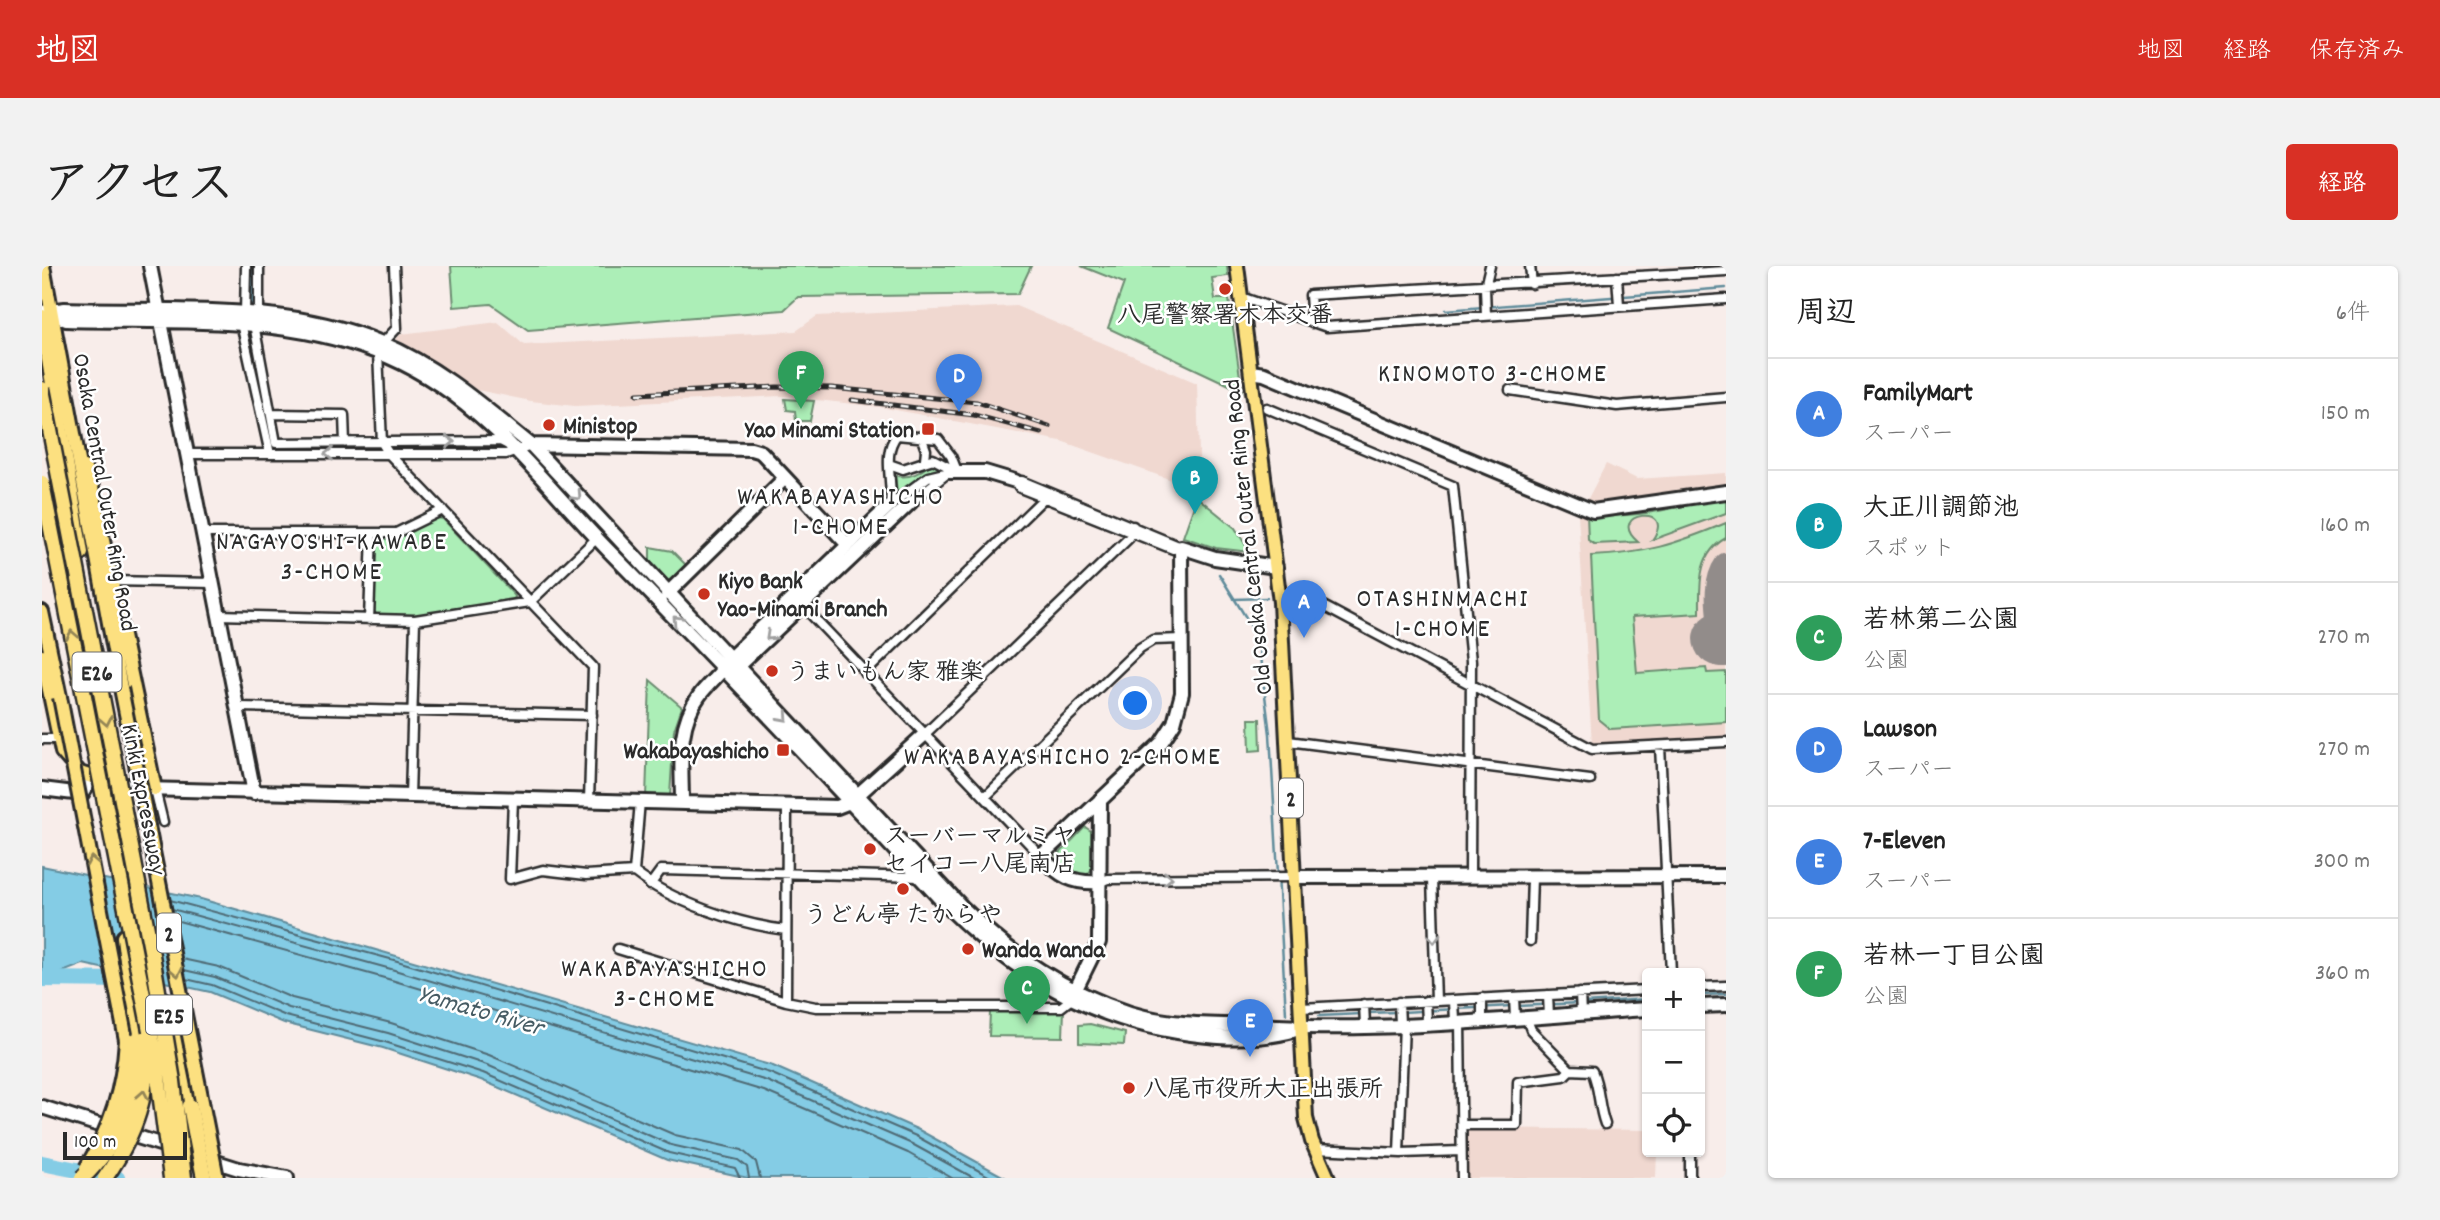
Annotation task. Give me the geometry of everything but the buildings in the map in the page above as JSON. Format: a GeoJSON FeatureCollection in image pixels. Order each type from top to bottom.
{"type":"FeatureCollection","features":[{"type":"Feature","properties":{"kind":"highway"},"geometry":{"type":"LineString","coordinates":[[45,314],[101,697]]}},
{"type":"Feature","properties":{"kind":"highway","name":"Kinki Expressway"},"geometry":{"type":"LineString","coordinates":[[42,389],[152,955],[175,1091],[184,1178]]}},
{"type":"Feature","properties":{"kind":"highway","name":"Kinki Expressway"},"geometry":{"type":"LineString","coordinates":[[42,483],[159,1074],[171,1178]]}},
{"type":"Feature","properties":{"kind":"highway"},"geometry":{"type":"LineString","coordinates":[[42,512],[63,592]]}},
{"type":"Feature","properties":{"kind":"highway","name":"E26"},"geometry":{"type":"LineString","coordinates":[[96,757],[100,804],[145,1053],[146,1077],[136,1122],[105,1178]]}},
{"type":"Feature","properties":{"kind":"highway","name":"E26"},"geometry":{"type":"LineString","coordinates":[[80,1177],[102,1158],[115,1137],[133,1076],[136,1040],[124,937]]}},
{"type":"Feature","properties":{"kind":"highway","name":"E25"},"geometry":{"type":"LineString","coordinates":[[152,955],[178,1045],[190,1106],[196,1178]]}},
{"type":"Feature","properties":{"kind":"highway"},"geometry":{"type":"LineString","coordinates":[[190,1106],[204,1178]]}},
{"type":"Feature","properties":{"kind":"main road","name":"Osaka Central Outer Ring Road"},"geometry":{"type":"LineString","coordinates":[[43,266],[45,314],[77,454],[216,1178]]}},
{"type":"Feature","properties":{"kind":"main road","name":"Old Osaka Central Outer Ring Road"},"geometry":{"type":"LineString","coordinates":[[1237,266],[1280,601],[1306,1118],[1315,1149],[1328,1178]]}},
{"type":"Feature","properties":{"kind":"main road"},"geometry":{"type":"LineString","coordinates":[[77,454],[91,483],[155,789]]}},
{"type":"Feature","properties":{"kind":"main road"},"geometry":{"type":"LineString","coordinates":[[42,612],[126,1040],[121,1084],[114,1113],[80,1177]]}},
{"type":"Feature","properties":{"kind":"main road"},"geometry":{"type":"LineString","coordinates":[[42,656],[59,739],[68,763],[80,773],[92,777]]}},
{"type":"Feature","properties":{"kind":"street"},"geometry":{"type":"LineString","coordinates":[[150,266],[254,793]]}},
{"type":"Feature","properties":{"kind":"street"},"geometry":{"type":"LineString","coordinates":[[246,266],[250,319],[270,454]]}},
{"type":"Feature","properties":{"kind":"street"},"geometry":{"type":"LineString","coordinates":[[259,266],[250,319],[276,443],[500,441],[525,447],[751,449],[761,452],[848,545]]}},
{"type":"Feature","properties":{"kind":"street"},"geometry":{"type":"LineString","coordinates":[[394,266],[397,328],[380,347],[382,443],[389,454],[593,667],[590,801]]}},
{"type":"Feature","properties":{"kind":"street"},"geometry":{"type":"LineString","coordinates":[[1486,316],[1485,287],[1490,266]]}},
{"type":"Feature","properties":{"kind":"street"},"geometry":{"type":"LineString","coordinates":[[1530,266],[1532,284]]}},
{"type":"Feature","properties":{"kind":"street"},"geometry":{"type":"LineString","coordinates":[[1631,266],[1631,277]]}},
{"type":"Feature","properties":{"kind":"street"},"geometry":{"type":"LineString","coordinates":[[1311,323],[1310,295],[1726,271]]}},
{"type":"Feature","properties":{"kind":"street"},"geometry":{"type":"LineString","coordinates":[[1617,277],[1619,306]]}},
{"type":"Feature","properties":{"kind":"street"},"geometry":{"type":"LineString","coordinates":[[1241,297],[1327,327],[1726,299]]}},
{"type":"Feature","properties":{"kind":"street"},"geometry":{"type":"LineString","coordinates":[[45,314],[65,309],[162,317],[250,319],[380,347],[466,391],[525,447],[667,594],[920,877],[993,949],[1020,970],[1073,996],[1146,1027],[1214,1038],[1275,1037],[1302,1029],[1365,1022],[1518,1015],[1631,1006],[1642,1008]]}},
{"type":"Feature","properties":{"kind":"street"},"geometry":{"type":"LineString","coordinates":[[1251,372],[1264,374],[1593,511],[1726,492]]}},
{"type":"Feature","properties":{"kind":"street"},"geometry":{"type":"LineString","coordinates":[[1510,390],[1617,406],[1726,397]]}},
{"type":"Feature","properties":{"kind":"street"},"geometry":{"type":"LineString","coordinates":[[1267,408],[1453,486],[1470,635],[1470,877]]}},
{"type":"Feature","properties":{"kind":"street"},"geometry":{"type":"LineString","coordinates":[[271,414],[344,415],[345,443]]}},
{"type":"Feature","properties":{"kind":"street"},"geometry":{"type":"LineString","coordinates":[[890,505],[891,442],[897,435],[938,439],[951,456],[953,472]]}},
{"type":"Feature","properties":{"kind":"street"},"geometry":{"type":"LineString","coordinates":[[921,436],[926,450],[925,459]]}},
{"type":"Feature","properties":{"kind":"street"},"geometry":{"type":"LineString","coordinates":[[189,454],[506,454],[525,447]]}},
{"type":"Feature","properties":{"kind":"street"},"geometry":{"type":"LineString","coordinates":[[525,447],[597,538],[731,664]]}},
{"type":"Feature","properties":{"kind":"street"},"geometry":{"type":"LineString","coordinates":[[889,464],[903,469],[925,459],[941,461],[953,472]]}},
{"type":"Feature","properties":{"kind":"street"},"geometry":{"type":"LineString","coordinates":[[682,802],[685,720],[697,699],[848,545],[890,505],[928,477],[953,472],[985,471],[1022,481],[1173,549],[1181,547],[1214,558],[1276,567]]}},
{"type":"Feature","properties":{"kind":"street"},"geometry":{"type":"LineString","coordinates":[[731,664],[803,606],[911,502],[953,472]]}},
{"type":"Feature","properties":{"kind":"street"},"geometry":{"type":"LineString","coordinates":[[667,594],[785,478]]}},
{"type":"Feature","properties":{"kind":"street"},"geometry":{"type":"LineString","coordinates":[[1015,481],[1020,488],[1044,498],[1132,529]]}},
{"type":"Feature","properties":{"kind":"street"},"geometry":{"type":"LineString","coordinates":[[865,673],[1044,498]]}},
{"type":"Feature","properties":{"kind":"street"},"geometry":{"type":"LineString","coordinates":[[204,533],[396,533],[443,510]]}},
{"type":"Feature","properties":{"kind":"street"},"geometry":{"type":"LineString","coordinates":[[42,789],[82,794],[92,777],[155,789],[254,793],[837,807],[853,799],[925,734],[1129,538],[1132,529]]}},
{"type":"Feature","properties":{"kind":"street"},"geometry":{"type":"LineString","coordinates":[[369,620],[372,533]]}},
{"type":"Feature","properties":{"kind":"street"},"geometry":{"type":"LineString","coordinates":[[219,615],[415,620],[530,602],[597,538]]}},
{"type":"Feature","properties":{"kind":"street"},"geometry":{"type":"LineString","coordinates":[[1041,856],[1161,743],[1174,723],[1182,693],[1181,547]]}},
{"type":"Feature","properties":{"kind":"street"},"geometry":{"type":"LineString","coordinates":[[110,581],[213,583]]}},
{"type":"Feature","properties":{"kind":"street"},"geometry":{"type":"LineString","coordinates":[[1280,601],[1312,600],[1471,681],[1592,749],[1726,742]]}},
{"type":"Feature","properties":{"kind":"street"},"geometry":{"type":"LineString","coordinates":[[803,606],[1041,856],[1062,876],[1074,881],[1295,877],[1726,876]]}},
{"type":"Feature","properties":{"kind":"street"},"geometry":{"type":"LineString","coordinates":[[410,797],[415,620]]}},
{"type":"Feature","properties":{"kind":"street"},"geometry":{"type":"LineString","coordinates":[[985,797],[1140,648],[1153,640],[1182,639]]}},
{"type":"Feature","properties":{"kind":"street"},"geometry":{"type":"LineString","coordinates":[[238,707],[592,715]]}},
{"type":"Feature","properties":{"kind":"street"},"geometry":{"type":"LineString","coordinates":[[42,739],[59,739]]}},
{"type":"Feature","properties":{"kind":"street"},"geometry":{"type":"LineString","coordinates":[[1288,741],[1590,780]]}},
{"type":"Feature","properties":{"kind":"street"},"geometry":{"type":"LineString","coordinates":[[1660,746],[1671,968]]}},
{"type":"Feature","properties":{"kind":"street"},"geometry":{"type":"LineString","coordinates":[[155,789],[163,822]]}},
{"type":"Feature","properties":{"kind":"street"},"geometry":{"type":"LineString","coordinates":[[513,799],[510,879],[543,870],[586,875],[634,872],[650,885],[753,926],[786,930]]}},
{"type":"Feature","properties":{"kind":"street"},"geometry":{"type":"LineString","coordinates":[[853,799],[987,932],[1073,996]]}},
{"type":"Feature","properties":{"kind":"street"},"geometry":{"type":"LineString","coordinates":[[618,950],[786,1001],[816,1007],[1061,1007],[1073,996],[1098,942],[1100,800]]}},
{"type":"Feature","properties":{"kind":"street"},"geometry":{"type":"LineString","coordinates":[[634,872],[640,802]]}},
{"type":"Feature","properties":{"kind":"street"},"geometry":{"type":"LineString","coordinates":[[786,1001],[787,806]]}},
{"type":"Feature","properties":{"kind":"street"},"geometry":{"type":"LineString","coordinates":[[650,885],[661,870],[920,877]]}},
{"type":"Feature","properties":{"kind":"street"},"geometry":{"type":"LineString","coordinates":[[1530,941],[1532,877]]}},
{"type":"Feature","properties":{"kind":"street"},"geometry":{"type":"LineString","coordinates":[[1427,1018],[1431,1001],[1432,878]]}},
{"type":"Feature","properties":{"kind":"street"},"geometry":{"type":"LineString","coordinates":[[1705,987],[1726,986]]}},
{"type":"Feature","properties":{"kind":"street"},"geometry":{"type":"LineString","coordinates":[[1631,1006],[1632,990]]}},
{"type":"Feature","properties":{"kind":"street"},"geometry":{"type":"LineString","coordinates":[[1301,1007],[1642,990]]}},
{"type":"Feature","properties":{"kind":"street"},"geometry":{"type":"LineString","coordinates":[[1580,993],[1581,1010]]}},
{"type":"Feature","properties":{"kind":"street"},"geometry":{"type":"LineString","coordinates":[[1549,995],[1549,1012]]}},
{"type":"Feature","properties":{"kind":"street"},"geometry":{"type":"LineString","coordinates":[[1514,997],[1518,1015],[1570,1070],[1592,1071],[1597,1081],[1598,1107],[1605,1124]]}},
{"type":"Feature","properties":{"kind":"street"},"geometry":{"type":"LineString","coordinates":[[1482,998],[1482,1016]]}},
{"type":"Feature","properties":{"kind":"street"},"geometry":{"type":"LineString","coordinates":[[1454,1000],[1462,1125],[1462,1178]]}},
{"type":"Feature","properties":{"kind":"street"},"geometry":{"type":"LineString","coordinates":[[1399,1002],[1399,1153]]}},
{"type":"Feature","properties":{"kind":"street"},"geometry":{"type":"LineString","coordinates":[[1364,1004],[1365,1022]]}},
{"type":"Feature","properties":{"kind":"street"},"geometry":{"type":"LineString","coordinates":[[1705,1006],[1726,1005]]}},
{"type":"Feature","properties":{"kind":"street"},"geometry":{"type":"LineString","coordinates":[[1462,1125],[1517,1125],[1518,1082],[1564,1076],[1570,1070]]}},
{"type":"Feature","properties":{"kind":"street"},"geometry":{"type":"LineString","coordinates":[[42,1107],[238,1173],[287,1178]]}},
{"type":"Feature","properties":{"kind":"street"},"geometry":{"type":"LineString","coordinates":[[1315,1149],[1399,1153],[1461,1150]]}},
{"type":"Feature","properties":{"kind":"street"},"geometry":{"type":"LineString","coordinates":[[1690,1157],[1690,1178]]}},
{"type":"Feature","properties":{"kind":"shaded area"},"geometry":{"type":"Polygon","coordinates":[[[1016,306],[1197,383],[1200,490],[1061,441],[880,407],[782,396],[575,406],[531,401],[477,390],[396,339],[401,334],[498,322],[524,345],[796,331],[817,316],[1016,306]]]}},
{"type":"Feature","properties":{"kind":"shaded area"},"geometry":{"type":"Polygon","coordinates":[[[1606,464],[1637,479],[1726,473],[1726,737],[1592,745],[1578,513],[1606,464]]]}},
{"type":"Feature","properties":{"kind":"shaded area"},"geometry":{"type":"Polygon","coordinates":[[[1464,1128],[1642,1130],[1642,1157],[1657,1157],[1656,1178],[1463,1178],[1464,1128]]]}},
{"type":"Feature","properties":{"kind":"green space"},"geometry":{"type":"Polygon","coordinates":[[[451,266],[1031,266],[1018,294],[798,297],[784,310],[528,330],[491,304],[454,307],[451,266]]]}},
{"type":"Feature","properties":{"kind":"green space"},"geometry":{"type":"Polygon","coordinates":[[[1081,266],[1227,266],[1228,276],[1212,278],[1215,299],[1229,299],[1242,391],[1108,328],[1124,283],[1081,266]]]}},
{"type":"Feature","properties":{"kind":"green space"},"geometry":{"type":"Polygon","coordinates":[[[785,399],[814,401],[810,421],[796,421],[795,411],[787,410],[785,399]]]}},
{"type":"Feature","properties":{"kind":"green space"},"geometry":{"type":"Polygon","coordinates":[[[931,462],[944,468],[929,473],[900,494],[897,492],[895,475],[915,474],[931,462]]]}},
{"type":"Feature","properties":{"kind":"green space"},"geometry":{"type":"Polygon","coordinates":[[[1197,497],[1235,528],[1250,552],[1216,548],[1183,537],[1197,497]]]}},
{"type":"Feature","properties":{"kind":"green space"},"geometry":{"type":"Polygon","coordinates":[[[1726,497],[1726,513],[1652,540],[1658,528],[1656,520],[1650,516],[1642,516],[1634,518],[1629,524],[1630,532],[1638,542],[1594,544],[1588,540],[1587,513],[1639,514],[1726,497]]]}},
{"type":"Feature","properties":{"kind":"green space"},"geometry":{"type":"Polygon","coordinates":[[[438,518],[443,519],[515,596],[514,600],[417,616],[377,615],[374,611],[376,537],[397,537],[438,518]]]}},
{"type":"Feature","properties":{"kind":"green space"},"geometry":{"type":"Polygon","coordinates":[[[1726,523],[1726,538],[1710,552],[1702,571],[1700,613],[1632,617],[1637,673],[1706,668],[1707,673],[1726,672],[1726,722],[1610,729],[1599,720],[1591,556],[1660,547],[1726,523]]]}},
{"type":"Feature","properties":{"kind":"green space"},"geometry":{"type":"Polygon","coordinates":[[[650,547],[672,551],[687,566],[671,581],[664,580],[650,566],[650,547]]]}},
{"type":"Feature","properties":{"kind":"green space"},"geometry":{"type":"Polygon","coordinates":[[[650,680],[682,707],[674,730],[670,796],[646,797],[650,680]]]}},
{"type":"Feature","properties":{"kind":"green space"},"geometry":{"type":"Polygon","coordinates":[[[1249,719],[1260,719],[1261,750],[1250,751],[1249,719]]]}},
{"type":"Feature","properties":{"kind":"green space"},"geometry":{"type":"Polygon","coordinates":[[[1085,827],[1091,831],[1091,870],[1087,875],[1073,873],[1056,862],[1057,856],[1085,827]]]}},
{"type":"Feature","properties":{"kind":"green space"},"geometry":{"type":"Polygon","coordinates":[[[1064,1010],[1063,1037],[989,1036],[990,1012],[1064,1010]]]}},
{"type":"Feature","properties":{"kind":"green space"},"geometry":{"type":"Polygon","coordinates":[[[1090,1024],[1125,1033],[1124,1045],[1079,1043],[1079,1025],[1090,1024]]]}},
{"type":"Feature","properties":{"kind":"water"},"geometry":{"type":"Polygon","coordinates":[[[42,866],[201,899],[773,1066],[919,1130],[1006,1178],[748,1178],[667,1160],[481,1080],[383,1048],[284,1023],[210,992],[83,964],[42,980],[42,866]]]}},
{"type":"Feature","properties":{"kind":"waterway"},"geometry":{"type":"LineString","coordinates":[[251,306],[252,266]]}},
{"type":"Feature","properties":{"kind":"waterway"},"geometry":{"type":"LineString","coordinates":[[1446,310],[1726,288]]}},
{"type":"Feature","properties":{"kind":"waterway"},"geometry":{"type":"LineString","coordinates":[[250,335],[271,438]]}},
{"type":"Feature","properties":{"kind":"waterway"},"geometry":{"type":"LineString","coordinates":[[388,449],[497,448]]}},
{"type":"Feature","properties":{"kind":"waterway"},"geometry":{"type":"LineString","coordinates":[[325,450],[382,449]]}},
{"type":"Feature","properties":{"kind":"waterway"},"geometry":{"type":"LineString","coordinates":[[1219,574],[1250,624],[1259,649],[1270,734],[1286,1014]]}},
{"type":"Feature","properties":{"kind":"waterway"},"geometry":{"type":"LineString","coordinates":[[1290,597],[1312,596],[1468,677]]}},
{"type":"Feature","properties":{"kind":"waterway"},"geometry":{"type":"LineString","coordinates":[[1234,599],[1267,598]]}},
{"type":"Feature","properties":{"kind":"waterway"},"geometry":{"type":"LineString","coordinates":[[1473,680],[1529,711]]}},
{"type":"Feature","properties":{"kind":"waterway"},"geometry":{"type":"LineString","coordinates":[[1694,740],[1726,738]]}},
{"type":"Feature","properties":{"kind":"waterway","name":"Yamato River"},"geometry":{"type":"LineString","coordinates":[[42,979],[127,980]]}},
{"type":"Feature","properties":{"kind":"waterway"},"geometry":{"type":"LineString","coordinates":[[1705,995],[1726,994]]}},
{"type":"Feature","properties":{"kind":"waterway"},"geometry":{"type":"LineString","coordinates":[[1584,1003],[1642,999]]}},
{"type":"Feature","properties":{"kind":"waterway"},"geometry":{"type":"LineString","coordinates":[[1518,1006],[1578,1003]]}},
{"type":"Feature","properties":{"kind":"waterway"},"geometry":{"type":"LineString","coordinates":[[1402,1012],[1511,1006]]}},
{"type":"Feature","properties":{"kind":"waterway"},"geometry":{"type":"LineString","coordinates":[[1367,1013],[1396,1012]]}},
{"type":"Feature","properties":{"kind":"waterway"},"geometry":{"type":"LineString","coordinates":[[1319,1016],[1361,1014]]}},
{"type":"Feature","properties":{"kind":"waterway"},"geometry":{"type":"LineString","coordinates":[[42,1163],[117,1178]]}},
{"type":"Feature","properties":{"kind":"taxiway"},"geometry":{"type":"LineString","coordinates":[[1721,636],[1721,639],[1717,590],[1721,572],[1726,564]]}},
{"type":"Feature","properties":{"kind":"runway"},"geometry":{"type":"LineString","coordinates":[[1721,639],[1726,639]]}},
{"type":"Feature","properties":{"kind":"railway"},"geometry":{"type":"LineString","coordinates":[[637,394],[777,387],[831,388],[977,402],[1049,426]]}},
{"type":"Feature","properties":{"kind":"railway"},"geometry":{"type":"LineString","coordinates":[[852,400],[974,415],[1041,433]]}},
{"type":"Feature","properties":{"kind":"place","name":"八尾警察署木本交番"},"geometry":{"type":"Point","coordinates":[1225,289]}},
{"type":"Feature","properties":{"kind":"place","name":"若林一丁目公園"},"geometry":{"type":"Point","coordinates":[801,409]}},
{"type":"Feature","properties":{"kind":"place","name":"Lawson"},"geometry":{"type":"Point","coordinates":[959,412]}},
{"type":"Feature","properties":{"kind":"place","name":"Ministop"},"geometry":{"type":"Point","coordinates":[549,425]}},
{"type":"Feature","properties":{"kind":"place","name":"Yao Minami Station"},"geometry":{"type":"Point","coordinates":[928,429]}},
{"type":"Feature","properties":{"kind":"place","name":"大正川調節池"},"geometry":{"type":"Point","coordinates":[1195,514]}},
{"type":"Feature","properties":{"kind":"place","name":"Kiyo Bank Yao-Minami Branch"},"geometry":{"type":"Point","coordinates":[704,594]}},
{"type":"Feature","properties":{"kind":"place","name":"FamilyMart"},"geometry":{"type":"Point","coordinates":[1304,638]}},
{"type":"Feature","properties":{"kind":"place","name":"うまいもん家 雅楽"},"geometry":{"type":"Point","coordinates":[772,671]}},
{"type":"Feature","properties":{"kind":"place","name":"Wakabayashicho"},"geometry":{"type":"Point","coordinates":[783,750]}},
{"type":"Feature","properties":{"kind":"place","name":"スーバーマルミヤ セイコー八尾南店"},"geometry":{"type":"Point","coordinates":[870,849]}},
{"type":"Feature","properties":{"kind":"place","name":"うどん亭 たからや"},"geometry":{"type":"Point","coordinates":[903,889]}},
{"type":"Feature","properties":{"kind":"place","name":"Wanda Wanda"},"geometry":{"type":"Point","coordinates":[968,949]}},
{"type":"Feature","properties":{"kind":"place","name":"若林第二公園"},"geometry":{"type":"Point","coordinates":[1027,1024]}},
{"type":"Feature","properties":{"kind":"place","name":"7-Eleven"},"geometry":{"type":"Point","coordinates":[1250,1057]}},
{"type":"Feature","properties":{"kind":"place","name":"八尾市役所大正出張所"},"geometry":{"type":"Point","coordinates":[1129,1088]}},
{"type":"Feature","properties":{"kind":"district","name":"KINOMOTO 3-CHOME"},"geometry":{"type":"Point","coordinates":[1493,372]}},
{"type":"Feature","properties":{"kind":"district","name":"WAKABAYASHICHO 1-CHOME"},"geometry":{"type":"Point","coordinates":[841,510]}},
{"type":"Feature","properties":{"kind":"district","name":"NAGAYOSHI-KAWABE 3-CHOME"},"geometry":{"type":"Point","coordinates":[332,555]}},
{"type":"Feature","properties":{"kind":"district","name":"OTASHINMACHI 1-CHOME"},"geometry":{"type":"Point","coordinates":[1443,612]}},
{"type":"Feature","properties":{"kind":"district","name":"WAKABAYASHICHO 2-CHOME"},"geometry":{"type":"Point","coordinates":[1063,755]}},
{"type":"Feature","properties":{"kind":"district","name":"WAKABAYASHICHO 3-CHOME"},"geometry":{"type":"Point","coordinates":[665,982]}}]}
